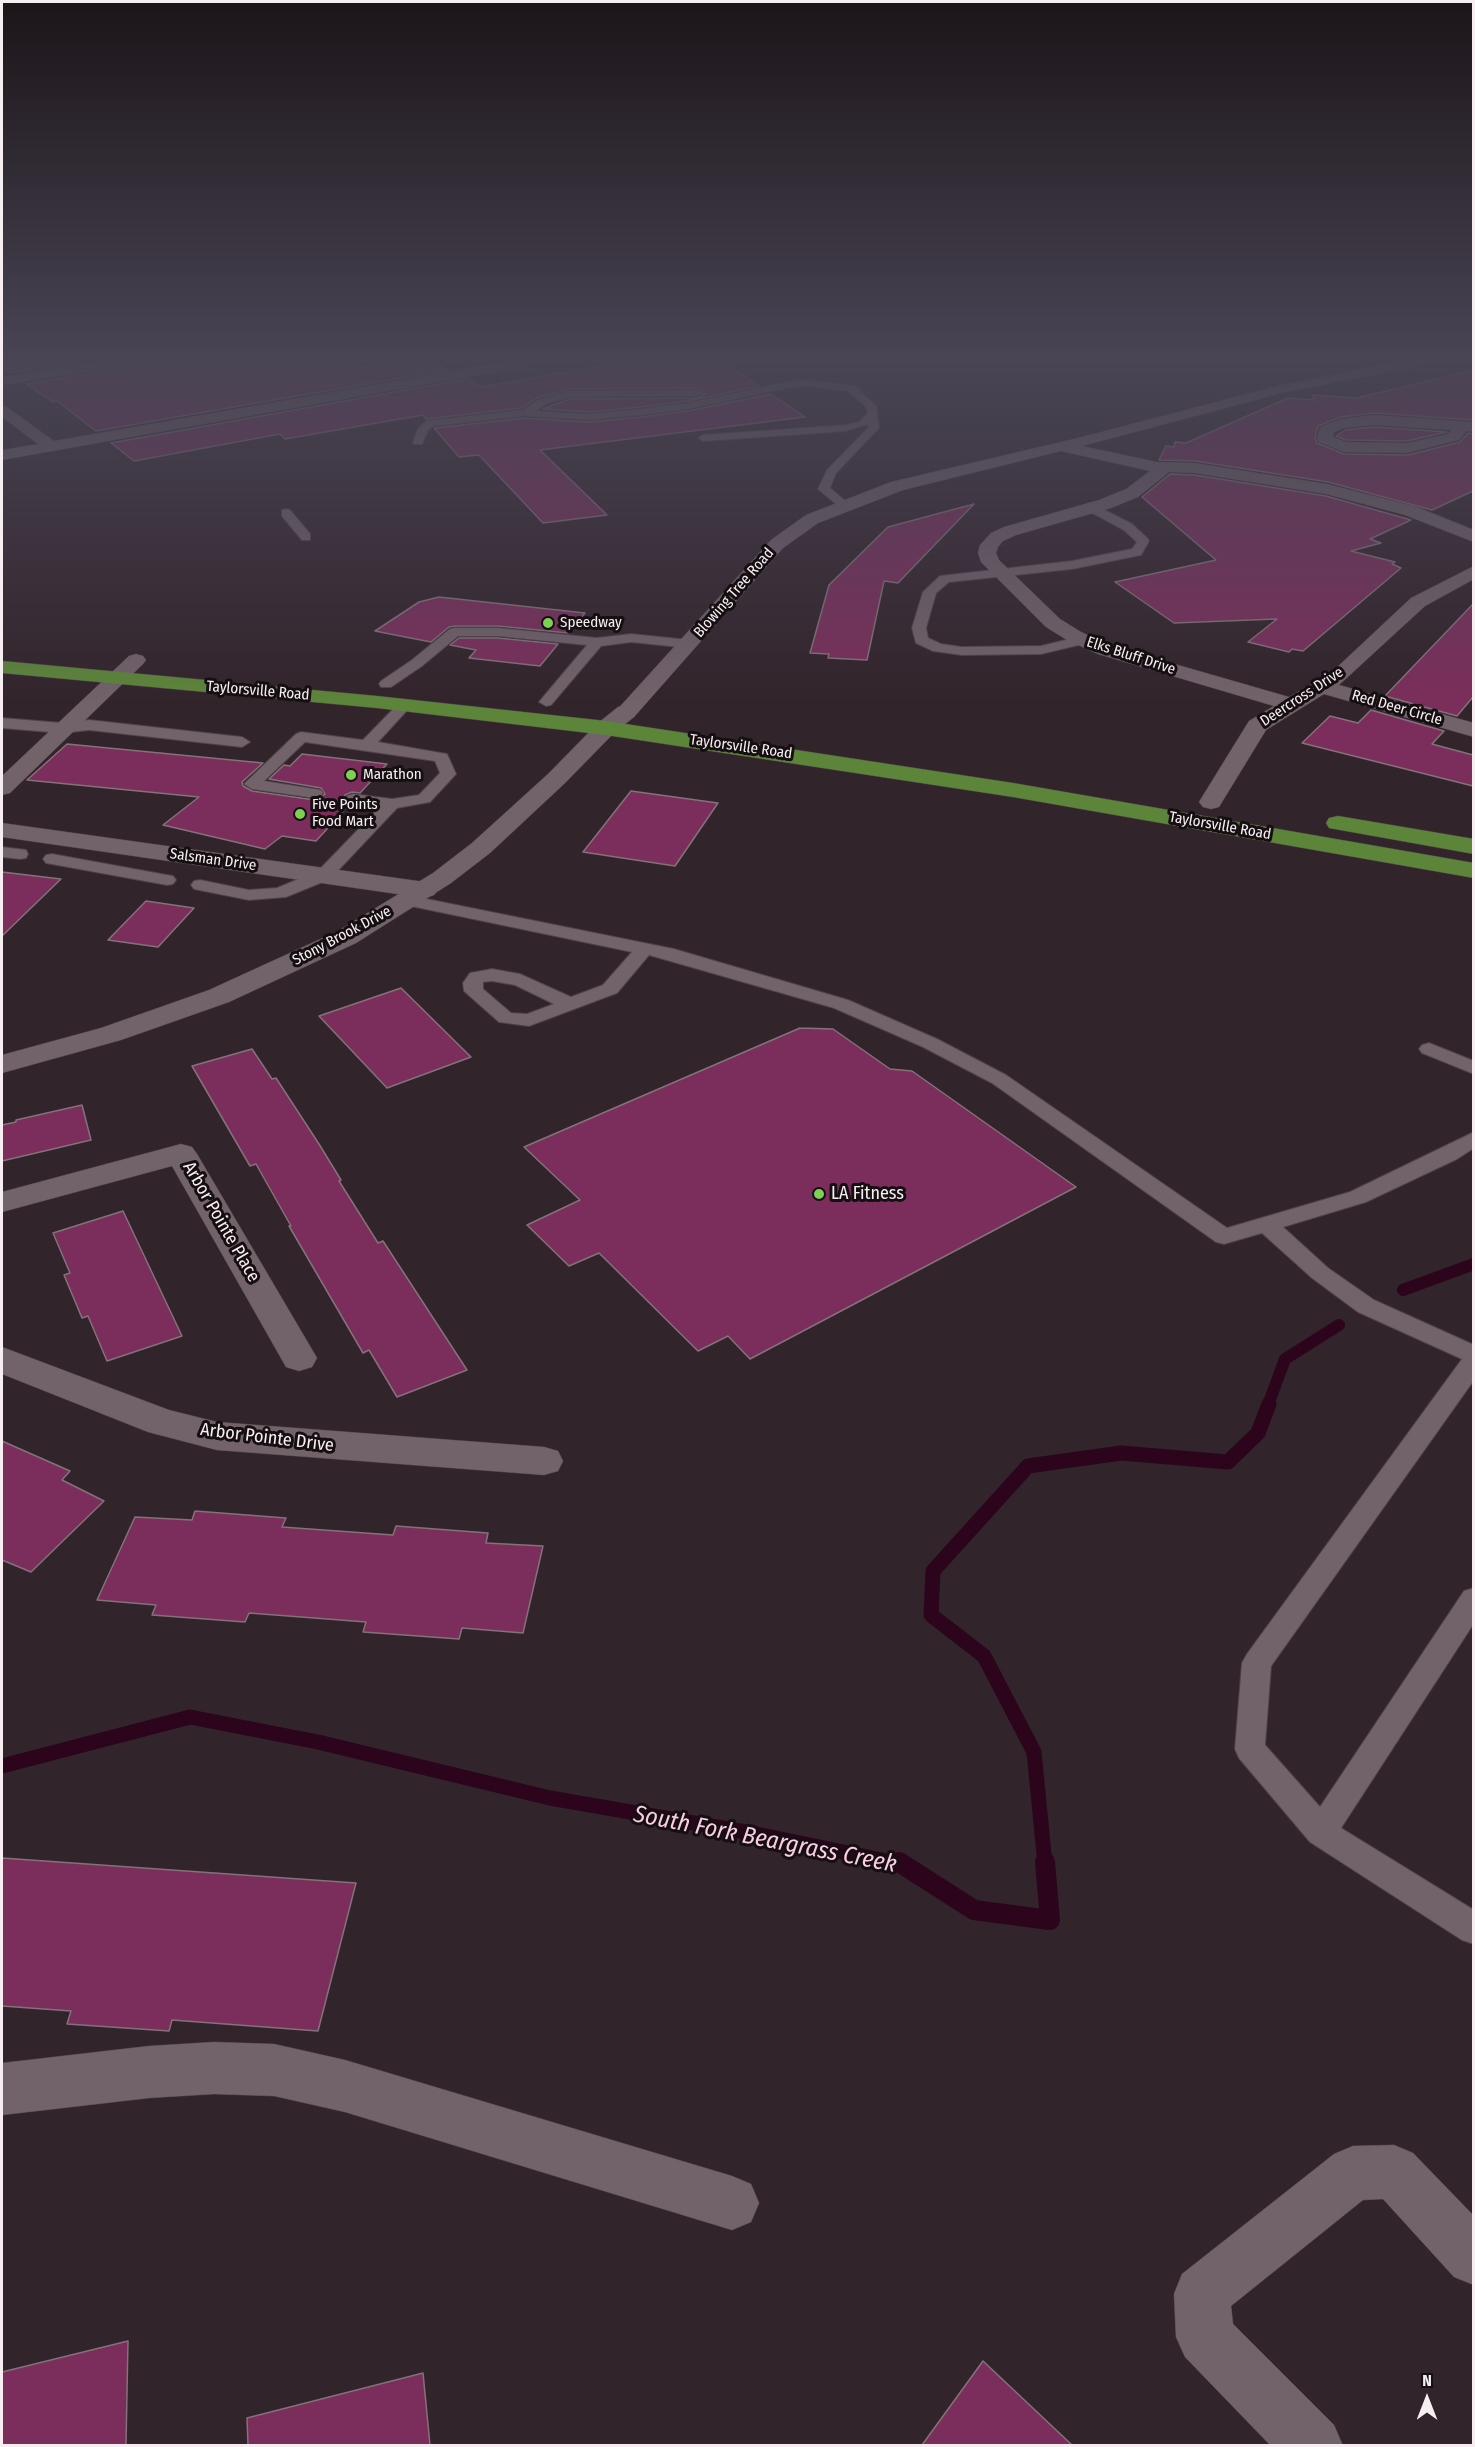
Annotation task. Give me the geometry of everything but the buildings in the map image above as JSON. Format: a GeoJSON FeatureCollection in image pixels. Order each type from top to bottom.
{"type":"FeatureCollection","features":[{"type":"Feature","properties":{"kind":"main road","name":"Taylorsville Road"},"geometry":{"type":"LineString","coordinates":[[2,650],[136,660],[386,684],[682,718]]}},
{"type":"Feature","properties":{"kind":"main road","name":"Taylorsville Road"},"geometry":{"type":"LineString","coordinates":[[2,667],[405,705],[606,728],[1013,790],[1473,871]]}},
{"type":"Feature","properties":{"kind":"main road"},"geometry":{"type":"LineString","coordinates":[[1315,819],[1473,847]]}},
{"type":"Feature","properties":{"kind":"street","name":"Blowing Tree Road"},"geometry":{"type":"LineString","coordinates":[[626,712],[777,544],[812,519],[897,486],[938,476]]}},
{"type":"Feature","properties":{"kind":"street","name":"Elks Bluff Drive"},"geometry":{"type":"LineString","coordinates":[[1154,476],[1132,493],[997,537],[989,545],[987,553],[990,562],[1053,623],[1082,640],[1105,650],[1292,705]]}},
{"type":"Feature","properties":{"kind":"street"},"geometry":{"type":"LineString","coordinates":[[1249,476],[1370,498],[1447,525],[1473,537]]}},
{"type":"Feature","properties":{"kind":"street"},"geometry":{"type":"LineString","coordinates":[[1447,525],[1473,519]]}},
{"type":"Feature","properties":{"kind":"street","name":"Deercross Drive"},"geometry":{"type":"LineString","coordinates":[[1211,802],[1257,726],[1339,676],[1418,602],[1473,571]]}},
{"type":"Feature","properties":{"kind":"street"},"geometry":{"type":"LineString","coordinates":[[2,788],[62,728],[136,660]]}},
{"type":"Feature","properties":{"kind":"street","name":"Red Deer Circle"},"geometry":{"type":"LineString","coordinates":[[1321,687],[1473,729]]}},
{"type":"Feature","properties":{"kind":"street","name":"Stony Brook Drive"},"geometry":{"type":"LineString","coordinates":[[2,1064],[111,1034],[219,996],[348,937],[416,895],[481,848],[556,779],[606,728],[626,712]]}},
{"type":"Feature","properties":{"kind":"street","name":"Salsman Drive"},"geometry":{"type":"LineString","coordinates":[[2,830],[324,875],[416,895]]}},
{"type":"Feature","properties":{"kind":"street","name":"Arbor Pointe Place"},"geometry":{"type":"LineString","coordinates":[[2,1202],[181,1154],[299,1358]]}},
{"type":"Feature","properties":{"kind":"street","name":"Arbor Pointe Drive"},"geometry":{"type":"LineString","coordinates":[[2,1360],[160,1422],[217,1436],[544,1461]]}},
{"type":"Feature","properties":{"kind":"street"},"geometry":{"type":"LineString","coordinates":[[2,2089],[149,2072],[214,2068],[274,2070],[345,2086],[732,2203]]}},
{"type":"Feature","properties":{"kind":"street"},"geometry":{"type":"LineString","coordinates":[[1313,2445],[1205,2337],[1202,2294],[1353,2173],[1394,2172],[1473,2257]]}},
{"type":"Feature","properties":{"kind":"lane"},"geometry":{"type":"LineString","coordinates":[[829,476],[824,489],[845,506]]}},
{"type":"Feature","properties":{"kind":"lane"},"geometry":{"type":"LineString","coordinates":[[1082,640],[1041,650],[997,652],[938,648],[921,640],[919,628],[930,592],[935,585],[945,579],[1072,565],[1137,552],[1143,541],[1128,527],[1091,507]]}},
{"type":"Feature","properties":{"kind":"lane"},"geometry":{"type":"LineString","coordinates":[[285,513],[306,537]]}},
{"type":"Feature","properties":{"kind":"lane"},"geometry":{"type":"LineString","coordinates":[[386,684],[417,663],[455,632],[498,632],[597,642],[631,638],[689,644]]}},
{"type":"Feature","properties":{"kind":"lane"},"geometry":{"type":"LineString","coordinates":[[546,702],[597,642]]}},
{"type":"Feature","properties":{"kind":"lane"},"geometry":{"type":"LineString","coordinates":[[370,751],[405,705]]}},
{"type":"Feature","properties":{"kind":"lane"},"geometry":{"type":"LineString","coordinates":[[2,723],[62,728],[89,725],[242,742]]}},
{"type":"Feature","properties":{"kind":"lane"},"geometry":{"type":"LineString","coordinates":[[315,793],[298,785],[252,784],[301,737],[341,742],[370,751],[410,752],[442,757],[448,774],[424,800],[392,804],[375,796],[353,799]]}},
{"type":"Feature","properties":{"kind":"lane"},"geometry":{"type":"LineString","coordinates":[[327,757],[341,742]]}},
{"type":"Feature","properties":{"kind":"lane"},"geometry":{"type":"LineString","coordinates":[[399,766],[410,752]]}},
{"type":"Feature","properties":{"kind":"lane"},"geometry":{"type":"LineString","coordinates":[[200,885],[249,895],[280,893],[324,875],[392,804]]}},
{"type":"Feature","properties":{"kind":"lane"},"geometry":{"type":"LineString","coordinates":[[93,865],[114,846]]}},
{"type":"Feature","properties":{"kind":"lane"},"geometry":{"type":"LineString","coordinates":[[2,852],[20,854]]}},
{"type":"Feature","properties":{"kind":"lane"},"geometry":{"type":"LineString","coordinates":[[52,859],[167,880]]}},
{"type":"Feature","properties":{"kind":"lane"},"geometry":{"type":"LineString","coordinates":[[416,895],[698,962],[841,1004],[930,1043],[999,1079],[1224,1238],[1358,1197],[1449,1154],[1473,1138]]}},
{"type":"Feature","properties":{"kind":"lane"},"geometry":{"type":"LineString","coordinates":[[570,1004],[610,989],[645,949]]}},
{"type":"Feature","properties":{"kind":"lane"},"geometry":{"type":"LineString","coordinates":[[1429,1049],[1473,1068]]}},
{"type":"Feature","properties":{"kind":"lane"},"geometry":{"type":"LineString","coordinates":[[1267,1225],[1320,1274],[1366,1306],[1473,1355]]}},
{"type":"Feature","properties":{"kind":"lane"},"geometry":{"type":"LineString","coordinates":[[1473,1361],[1257,1663],[1250,1749],[1321,1832],[1473,1929]]}},
{"type":"Feature","properties":{"kind":"lane"},"geometry":{"type":"LineString","coordinates":[[1321,1832],[1473,1599]]}},
{"type":"Feature","properties":{"kind":"waterway","name":"South Fork Beargrass Creek"},"geometry":{"type":"LineString","coordinates":[[1403,1290],[1474,1264]]}},
{"type":"Feature","properties":{"kind":"waterway","name":"South Fork Beargrass Creek"},"geometry":{"type":"LineString","coordinates":[[1268,1405],[1285,1359],[1339,1325]]}},
{"type":"Feature","properties":{"kind":"waterway","name":"South Fork Beargrass Creek"},"geometry":{"type":"LineString","coordinates":[[1045,1864],[1034,1752],[984,1656],[931,1615],[933,1571],[1028,1466],[1121,1453],[1228,1462],[1258,1433],[1269,1404]]}},
{"type":"Feature","properties":{"kind":"waterway","name":"South Fork Beargrass Creek"},"geometry":{"type":"LineString","coordinates":[[2,1766],[190,1717],[318,1742],[550,1798],[757,1834],[901,1864]]}},
{"type":"Feature","properties":{"kind":"waterway","name":"South Fork Beargrass Creek"},"geometry":{"type":"LineString","coordinates":[[899,1862],[974,1910],[1050,1920],[1045,1862]]}},
{"type":"Feature","properties":{"kind":"place","name":"Speedway"},"geometry":{"type":"Point","coordinates":[548,623]}},
{"type":"Feature","properties":{"kind":"place","name":"Marathon"},"geometry":{"type":"Point","coordinates":[351,775]}},
{"type":"Feature","properties":{"kind":"place","name":"Five Points Food Mart"},"geometry":{"type":"Point","coordinates":[300,814]}},
{"type":"Feature","properties":{"kind":"place","name":"LA Fitness"},"geometry":{"type":"Point","coordinates":[819,1194]}}]}
